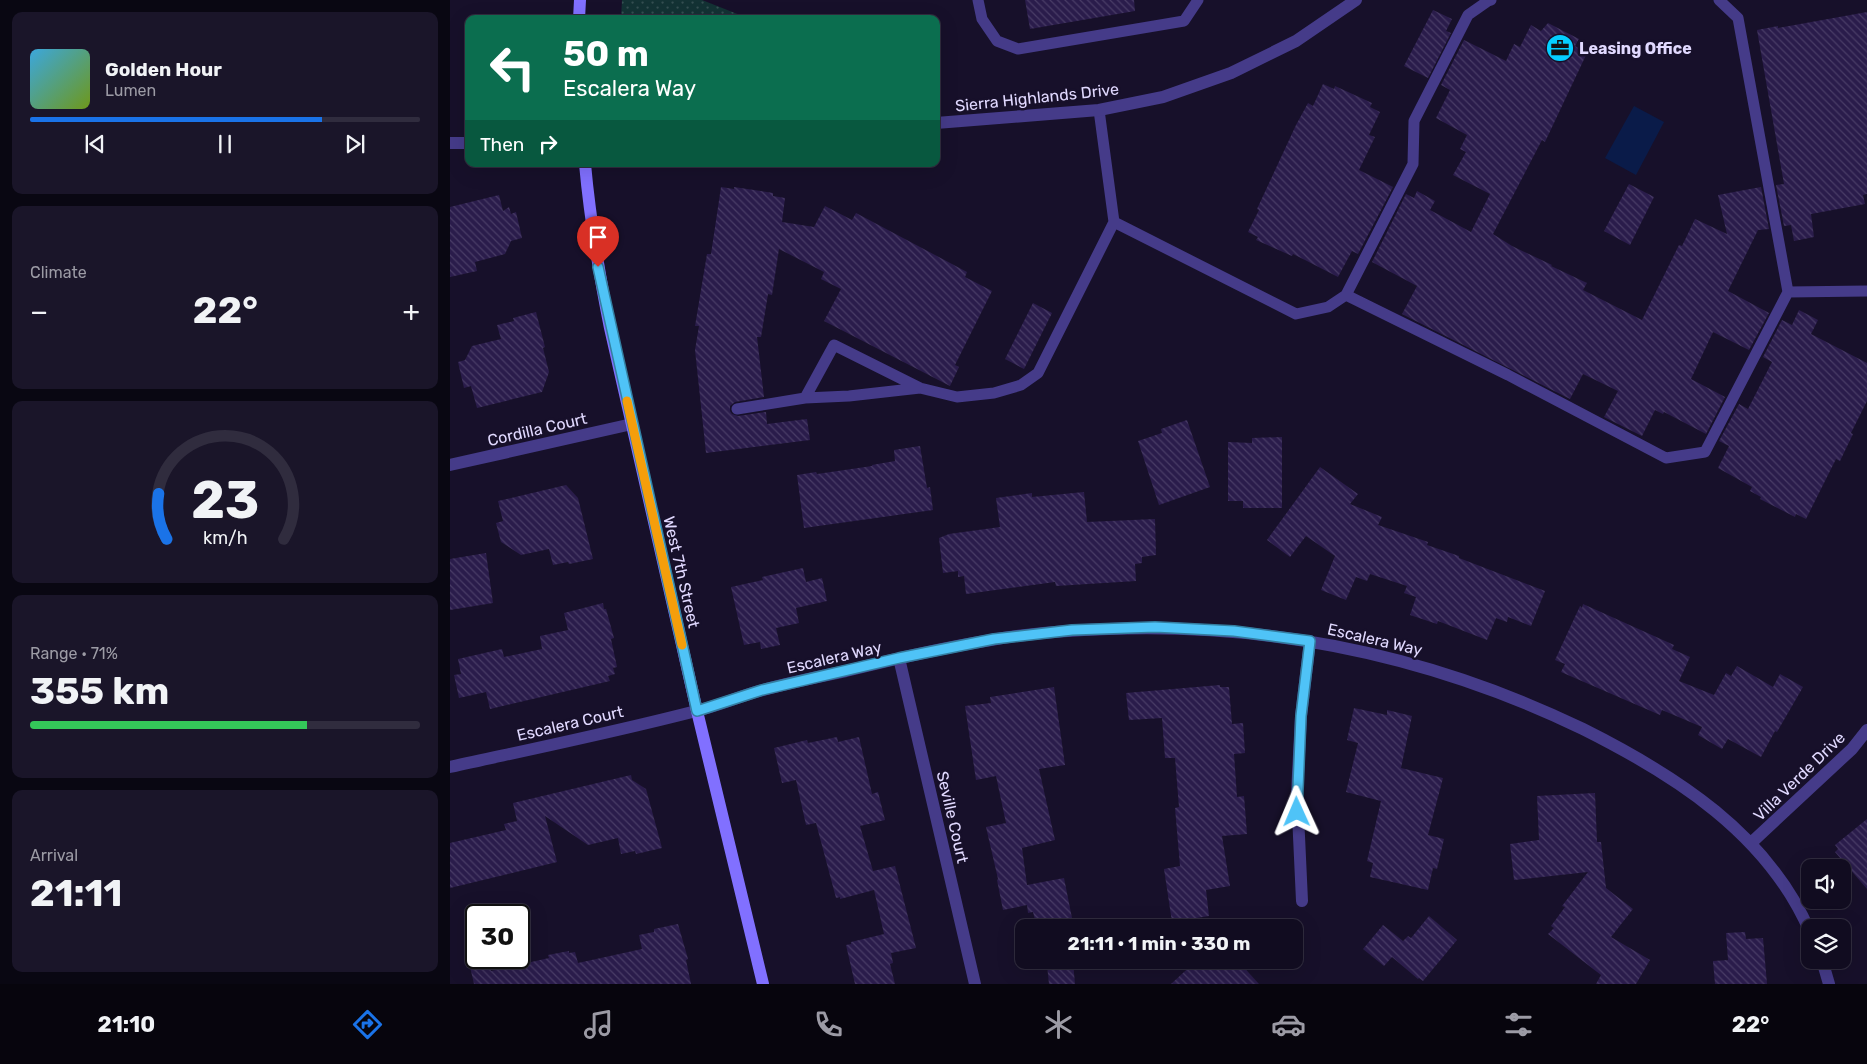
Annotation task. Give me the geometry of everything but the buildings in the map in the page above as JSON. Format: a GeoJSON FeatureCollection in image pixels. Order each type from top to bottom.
{"type":"FeatureCollection","features":[{"type":"Feature","properties":{"kind":"main road"},"geometry":{"type":"LineString","coordinates":[[579,15],[580,0]]}},
{"type":"Feature","properties":{"kind":"main road","name":"West 7th Street"},"geometry":{"type":"LineString","coordinates":[[585,167],[589,214],[598,267],[632,424],[697,711],[763,984]]}},
{"type":"Feature","properties":{"kind":"street","name":"Sierra Highlands Drive"},"geometry":{"type":"LineString","coordinates":[[940,123],[1099,110],[1163,98],[1231,73],[1296,41],[1356,0]]}},
{"type":"Feature","properties":{"kind":"street"},"geometry":{"type":"LineString","coordinates":[[450,143],[465,143]]}},
{"type":"Feature","properties":{"kind":"street","name":"Cordilla Court"},"geometry":{"type":"LineString","coordinates":[[450,465],[632,424]]}},
{"type":"Feature","properties":{"kind":"street","name":"Escalera Way"},"geometry":{"type":"LineString","coordinates":[[697,711],[762,690],[899,658],[994,639],[1072,630],[1155,627],[1234,631],[1310,641],[1403,661],[1478,684],[1546,712],[1612,744],[1681,784],[1721,814],[1751,843],[1778,876],[1804,919]]}},
{"type":"Feature","properties":{"kind":"street"},"geometry":{"type":"LineString","coordinates":[[1302,901],[1297,793],[1301,716],[1310,641]]}},
{"type":"Feature","properties":{"kind":"street","name":"Seville Court"},"geometry":{"type":"LineString","coordinates":[[899,658],[975,984]]}},
{"type":"Feature","properties":{"kind":"street","name":"Escalera Court"},"geometry":{"type":"LineString","coordinates":[[450,767],[697,711]]}},
{"type":"Feature","properties":{"kind":"street","name":"Villa Verde Drive"},"geometry":{"type":"LineString","coordinates":[[1751,843],[1852,749],[1867,730]]}},
{"type":"Feature","properties":{"kind":"street"},"geometry":{"type":"LineString","coordinates":[[1825,969],[1829,984]]}},
{"type":"Feature","properties":{"kind":"lane"},"geometry":{"type":"LineString","coordinates":[[978,0],[982,19],[997,41],[1018,49],[1184,20],[1198,0]]}},
{"type":"Feature","properties":{"kind":"lane"},"geometry":{"type":"LineString","coordinates":[[1114,222],[1296,314],[1328,307],[1346,295],[1413,164],[1414,121],[1468,15],[1488,0],[1491,0]]}},
{"type":"Feature","properties":{"kind":"lane"},"geometry":{"type":"LineString","coordinates":[[1346,295],[1508,375],[1666,458],[1705,452],[1788,292],[1738,18],[1725,2]]}},
{"type":"Feature","properties":{"kind":"lane"},"geometry":{"type":"LineString","coordinates":[[805,398],[834,345],[920,388],[957,397],[994,393],[1021,385],[1038,373],[1114,222],[1099,110]]}},
{"type":"Feature","properties":{"kind":"lane"},"geometry":{"type":"LineString","coordinates":[[1788,292],[1867,291]]}},
{"type":"Feature","properties":{"kind":"lane"},"geometry":{"type":"LineString","coordinates":[[737,409],[805,398],[849,396],[920,388]]}},
{"type":"Feature","properties":{"kind":"green space"},"geometry":{"type":"Polygon","coordinates":[[[622,0],[702,0],[740,15],[621,15],[622,0]]]}},
{"type":"Feature","properties":{"kind":"water"},"geometry":{"type":"Polygon","coordinates":[[[1634,106],[1664,122],[1636,175],[1605,158],[1634,106]]]}},
{"type":"Feature","properties":{"kind":"slow traffic"},"geometry":{"type":"LineString","coordinates":[[627,401],[682,645]]}},
{"type":"Feature","properties":{"kind":"place","name":"Leasing Office"},"geometry":{"type":"Point","coordinates":[1560,48]}},
{"type":"Feature","properties":{"kind":"route"},"geometry":{"type":"LineString","coordinates":[[598,267],[610,328],[697,711],[762,690],[899,658],[994,639],[1072,630],[1155,627],[1234,631],[1310,641],[1301,716],[1297,812]]}}]}
